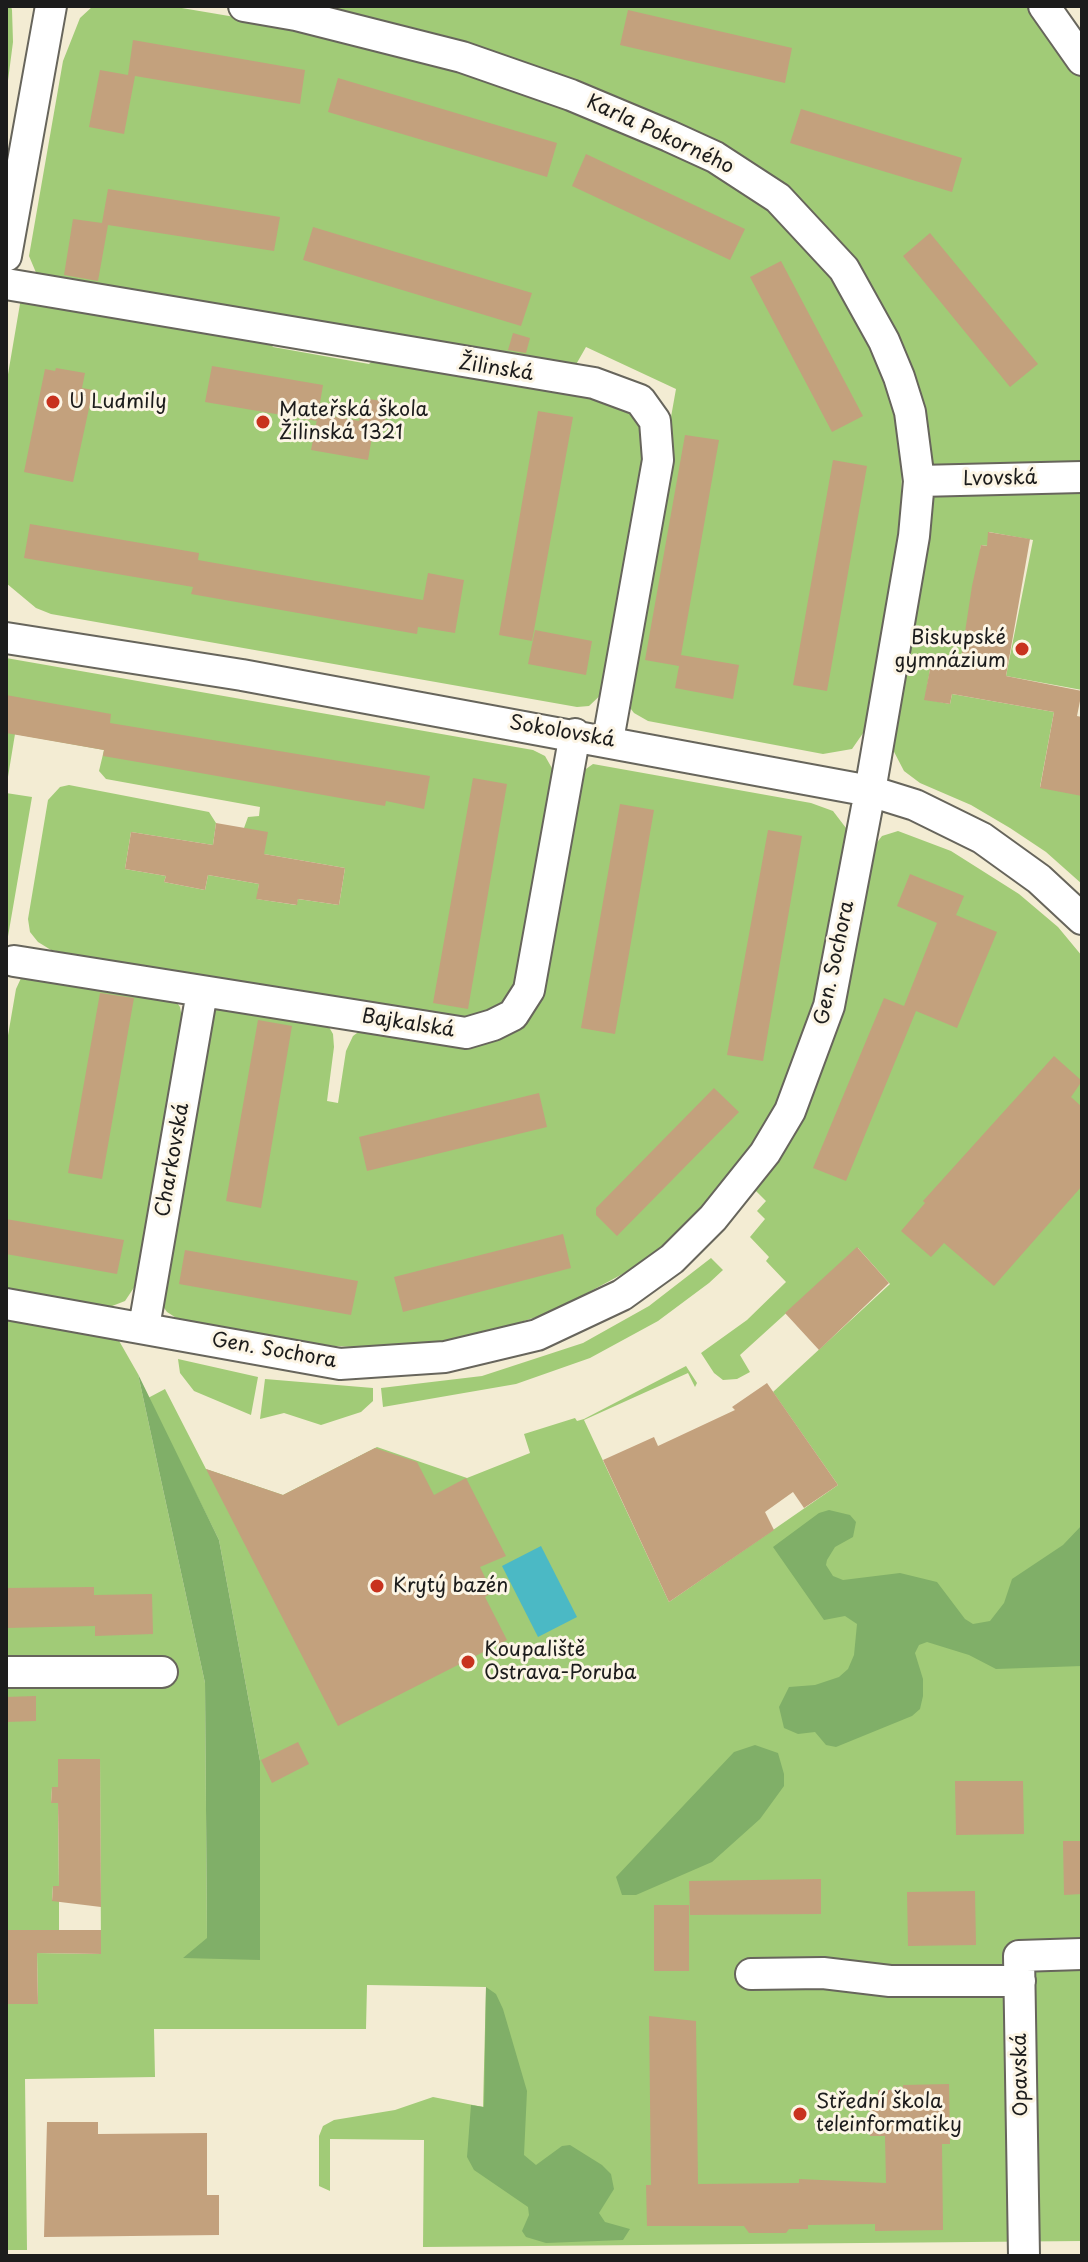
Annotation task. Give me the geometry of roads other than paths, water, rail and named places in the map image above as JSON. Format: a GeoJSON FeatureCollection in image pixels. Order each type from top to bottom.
{"type":"FeatureCollection","features":[{"type":"Feature","properties":{"kind":"street"},"geometry":{"type":"LineString","coordinates":[[6,256],[51,6]]}},
{"type":"Feature","properties":{"kind":"street","name":"Karla Pokorného"},"geometry":{"type":"LineString","coordinates":[[244,6],[381,36],[518,76],[669,136],[760,184],[818,238],[863,300],[889,353],[910,412],[919,481],[914,536],[870,791]]}},
{"type":"Feature","properties":{"kind":"street"},"geometry":{"type":"LineString","coordinates":[[1044,6],[1082,60]]}},
{"type":"Feature","properties":{"kind":"street","name":"Žilinská"},"geometry":{"type":"LineString","coordinates":[[6,284],[594,383],[640,400],[655,421],[658,460],[608,740]]}},
{"type":"Feature","properties":{"kind":"street","name":"Lvovská"},"geometry":{"type":"LineString","coordinates":[[919,481],[1082,477]]}},
{"type":"Feature","properties":{"kind":"street","name":"Sokolovská"},"geometry":{"type":"LineString","coordinates":[[6,638],[196,667],[575,734],[870,791],[915,805],[982,838],[1039,879],[1082,919]]}},
{"type":"Feature","properties":{"kind":"street","name":"Bajkalská"},"geometry":{"type":"LineString","coordinates":[[14,961],[466,1033],[513,1015],[529,990],[575,734]]}},
{"type":"Feature","properties":{"kind":"street","name":"Gen. Sochora"},"geometry":{"type":"LineString","coordinates":[[6,1304],[340,1364],[445,1357],[537,1335],[622,1295],[672,1259],[713,1218],[765,1153],[790,1111],[829,1006],[870,791]]}},
{"type":"Feature","properties":{"kind":"street","name":"Charkovská"},"geometry":{"type":"LineString","coordinates":[[144,1327],[202,992]]}},
{"type":"Feature","properties":{"kind":"street"},"geometry":{"type":"LineString","coordinates":[[6,1672],[162,1672]]}},
{"type":"Feature","properties":{"kind":"street","name":"Opavská"},"geometry":{"type":"LineString","coordinates":[[1024,2256],[1019,1956],[1082,1954]]}},
{"type":"Feature","properties":{"kind":"street"},"geometry":{"type":"LineString","coordinates":[[751,1974],[823,1973],[890,1981],[1020,1981]]}},
{"type":"Feature","properties":{"kind":"water"},"geometry":{"type":"Polygon","coordinates":[[[541,1546],[577,1617],[538,1637],[502,1566],[541,1546]]]}},
{"type":"Feature","properties":{"kind":"place","name":"U Ludmily"},"geometry":{"type":"Point","coordinates":[53,402]}},
{"type":"Feature","properties":{"kind":"place","name":"Mateřská škola Žilinská 1321"},"geometry":{"type":"Point","coordinates":[263,422]}},
{"type":"Feature","properties":{"kind":"place","name":"Biskupské gymnázium"},"geometry":{"type":"Point","coordinates":[1022,649]}},
{"type":"Feature","properties":{"kind":"place","name":"Krytý bazén"},"geometry":{"type":"Point","coordinates":[377,1586]}},
{"type":"Feature","properties":{"kind":"place","name":"Koupaliště Ostrava-Poruba"},"geometry":{"type":"Point","coordinates":[468,1662]}},
{"type":"Feature","properties":{"kind":"place","name":"Střední škola teleinformatiky"},"geometry":{"type":"Point","coordinates":[800,2114]}}]}
